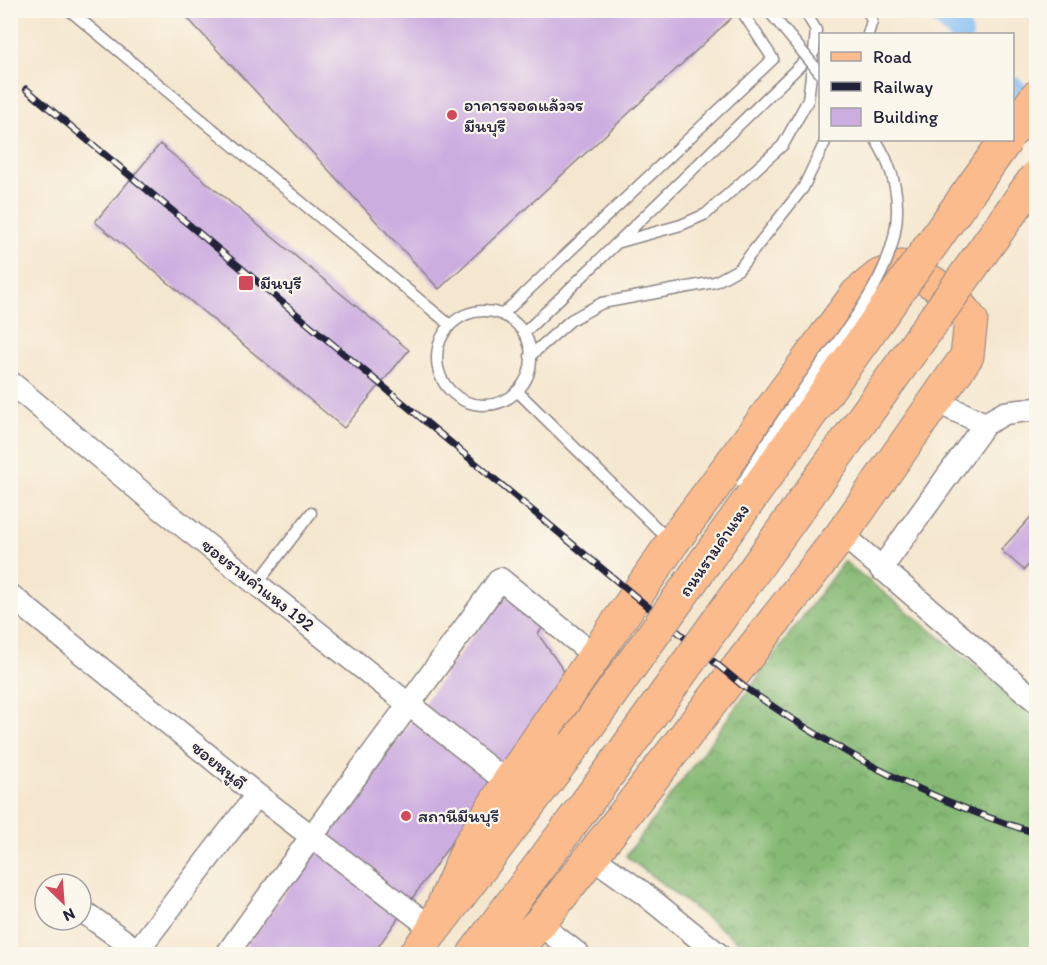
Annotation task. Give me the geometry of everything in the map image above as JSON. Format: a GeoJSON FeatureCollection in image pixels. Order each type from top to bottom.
{"type":"FeatureCollection","features":[{"type":"Feature","properties":{"kind":"main road"},"geometry":{"type":"LineString","coordinates":[[1014,128],[1036,97]]}},
{"type":"Feature","properties":{"kind":"main road","name":"ถนนรามคำแหง"},"geometry":{"type":"LineString","coordinates":[[424,942],[575,744],[1005,141]]}},
{"type":"Feature","properties":{"kind":"main road"},"geometry":{"type":"LineString","coordinates":[[474,954],[611,770],[1036,177]]}},
{"type":"Feature","properties":{"kind":"main road"},"geometry":{"type":"LineString","coordinates":[[424,942],[469,846],[508,783],[672,543],[857,294],[879,276],[902,267],[927,278],[951,296],[971,320],[967,356],[842,534],[592,857],[539,924],[510,954]]}},
{"type":"Feature","properties":{"kind":"street","name":"ซอยรามคำแหง 192"},"geometry":{"type":"LineString","coordinates":[[10,382],[158,506],[508,783]]}},
{"type":"Feature","properties":{"kind":"street"},"geometry":{"type":"LineString","coordinates":[[935,401],[985,423]]}},
{"type":"Feature","properties":{"kind":"street"},"geometry":{"type":"LineString","coordinates":[[881,569],[985,423],[1005,413],[1036,409]]}},
{"type":"Feature","properties":{"kind":"street"},"geometry":{"type":"LineString","coordinates":[[842,534],[1036,701]]}},
{"type":"Feature","properties":{"kind":"street"},"geometry":{"type":"LineString","coordinates":[[227,954],[500,579],[595,656]]}},
{"type":"Feature","properties":{"kind":"street","name":"ซอยหนูดี"},"geometry":{"type":"LineString","coordinates":[[10,595],[311,836],[424,942]]}},
{"type":"Feature","properties":{"kind":"street"},"geometry":{"type":"LineString","coordinates":[[93,919],[139,953],[257,795]]}},
{"type":"Feature","properties":{"kind":"street"},"geometry":{"type":"LineString","coordinates":[[592,857],[643,893],[718,954]]}},
{"type":"Feature","properties":{"kind":"street"},"geometry":{"type":"LineString","coordinates":[[539,924],[578,954]]}},
{"type":"Feature","properties":{"kind":"lane"},"geometry":{"type":"LineString","coordinates":[[69,10],[450,325]]}},
{"type":"Feature","properties":{"kind":"lane"},"geometry":{"type":"LineString","coordinates":[[502,314],[773,59],[741,10]]}},
{"type":"Feature","properties":{"kind":"lane"},"geometry":{"type":"LineString","coordinates":[[768,10],[819,72]]}},
{"type":"Feature","properties":{"kind":"lane"},"geometry":{"type":"LineString","coordinates":[[616,243],[681,225],[706,214],[783,145],[808,100],[816,30],[804,10]]}},
{"type":"Feature","properties":{"kind":"lane"},"geometry":{"type":"LineString","coordinates":[[868,10],[872,21],[868,33]]}},
{"type":"Feature","properties":{"kind":"lane"},"geometry":{"type":"LineString","coordinates":[[524,333],[814,52]]}},
{"type":"Feature","properties":{"kind":"lane"},"geometry":{"type":"LineString","coordinates":[[530,356],[571,320],[602,303],[715,282],[739,269],[803,188],[826,141]]}},
{"type":"Feature","properties":{"kind":"lane"},"geometry":{"type":"LineString","coordinates":[[738,492],[784,417],[878,284],[886,264],[894,236],[897,208],[891,174],[876,141]]}},
{"type":"Feature","properties":{"kind":"lane"},"geometry":{"type":"LineString","coordinates":[[488,310],[502,314],[515,322],[524,333],[531,350],[530,366],[525,382],[517,391],[500,402],[484,405],[468,402],[454,395],[444,384],[438,370],[436,355],[440,340],[450,325],[458,318],[472,312],[488,310]]}},
{"type":"Feature","properties":{"kind":"lane"},"geometry":{"type":"LineString","coordinates":[[517,391],[672,543]]}},
{"type":"Feature","properties":{"kind":"lane"},"geometry":{"type":"LineString","coordinates":[[687,588],[727,511]]}},
{"type":"Feature","properties":{"kind":"lane"},"geometry":{"type":"LineString","coordinates":[[257,584],[311,513]]}},
{"type":"Feature","properties":{"kind":"green space"},"geometry":{"type":"Polygon","coordinates":[[[844,561],[1036,714],[1036,954],[754,954],[626,856],[844,561]]]}},
{"type":"Feature","properties":{"kind":"building","name":"อาคารจอดแล้วจร มีนบุรี"},"geometry":{"type":"Polygon","coordinates":[[[180,10],[740,10],[439,289],[180,10]]]}},
{"type":"Feature","properties":{"kind":"building","name":"มีนบุรี"},"geometry":{"type":"Polygon","coordinates":[[[160,144],[409,350],[344,428],[95,222],[160,144]]]}},
{"type":"Feature","properties":{"kind":"building"},"geometry":{"type":"Polygon","coordinates":[[[1036,511],[1036,556],[1024,570],[1001,550],[1036,511]]]}},
{"type":"Feature","properties":{"kind":"building","name":"สถานีมีนบุรี"},"geometry":{"type":"Polygon","coordinates":[[[504,594],[544,625],[538,634],[568,677],[373,954],[240,954],[504,594]]]}},
{"type":"Feature","properties":{"kind":"waterway"},"geometry":{"type":"LineString","coordinates":[[938,10],[960,33]]}},
{"type":"Feature","properties":{"kind":"waterway"},"geometry":{"type":"LineString","coordinates":[[1014,90],[1036,113]]}},
{"type":"Feature","properties":{"kind":"railway"},"geometry":{"type":"LineString","coordinates":[[26,89],[743,686],[812,731],[884,771],[958,806],[1036,833]]}},
{"type":"Feature","properties":{"kind":"place","name":"อาคารจอดแล้วจร มีนบุรี"},"geometry":{"type":"Point","coordinates":[452,115]}},
{"type":"Feature","properties":{"kind":"place","name":"มีนบุรี"},"geometry":{"type":"Point","coordinates":[246,283]}},
{"type":"Feature","properties":{"kind":"place","name":"สถานีมีนบุรี"},"geometry":{"type":"Point","coordinates":[406,816]}}]}
